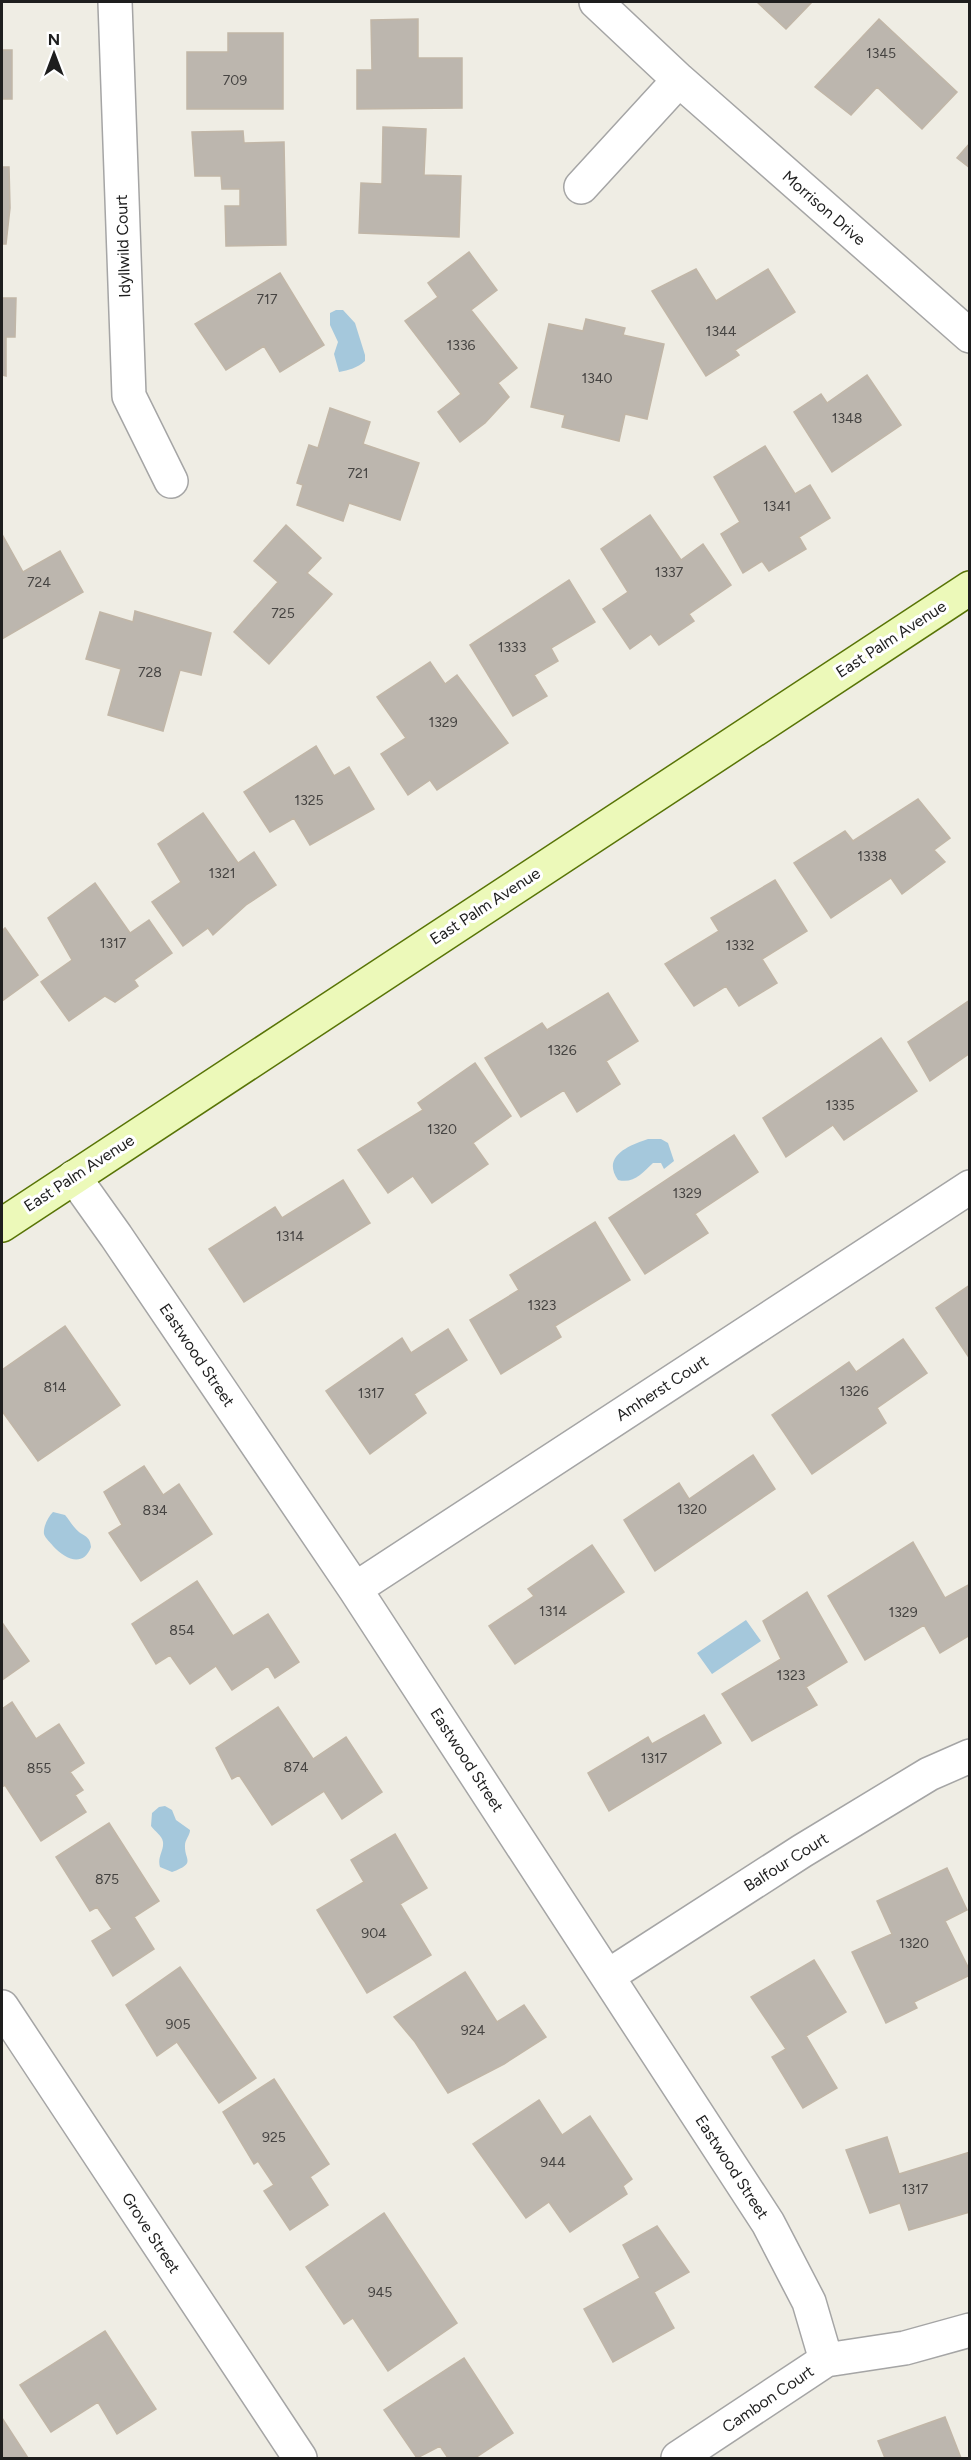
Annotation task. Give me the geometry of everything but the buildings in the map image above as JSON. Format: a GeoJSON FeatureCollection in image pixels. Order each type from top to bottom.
{"type":"FeatureCollection","features":[{"type":"Feature","properties":{"kind":"street","name":"Idyllwild Court"},"geometry":{"type":"LineString","coordinates":[[115,2],[129,396],[171,481]]}},
{"type":"Feature","properties":{"kind":"street","name":"Morrison Drive"},"geometry":{"type":"LineString","coordinates":[[596,2],[679,80],[969,336]]}},
{"type":"Feature","properties":{"kind":"street"},"geometry":{"type":"LineString","coordinates":[[581,188],[679,80]]}},
{"type":"Feature","properties":{"kind":"street","name":"East Palm Avenue"},"geometry":{"type":"LineString","coordinates":[[2,1225],[969,588]]}},
{"type":"Feature","properties":{"kind":"street","name":"Eastwood Street"},"geometry":{"type":"LineString","coordinates":[[74,1177],[355,1589],[768,2223],[809,2302],[826,2360]]}},
{"type":"Feature","properties":{"kind":"street","name":"Amherst Court"},"geometry":{"type":"LineString","coordinates":[[355,1589],[969,1187]]}},
{"type":"Feature","properties":{"kind":"street","name":"Balfour Court"},"geometry":{"type":"LineString","coordinates":[[608,1976],[802,1851],[929,1774],[969,1756]]}},
{"type":"Feature","properties":{"kind":"street","name":"Grove Street"},"geometry":{"type":"LineString","coordinates":[[2,2007],[286,2454]]}},
{"type":"Feature","properties":{"kind":"street","name":"Cambon Court"},"geometry":{"type":"LineString","coordinates":[[678,2458],[826,2360],[905,2348],[969,2330]]}},
{"type":"Feature","properties":{"kind":"water"},"geometry":{"type":"Polygon","coordinates":[[[343,310],[355,323],[365,355],[365,361],[359,365],[339,372],[334,354],[338,342],[330,325],[330,313],[343,310]]]}},
{"type":"Feature","properties":{"kind":"water"},"geometry":{"type":"Polygon","coordinates":[[[648,1139],[661,1139],[668,1143],[674,1161],[664,1169],[661,1163],[653,1163],[633,1179],[618,1180],[614,1172],[615,1158],[626,1148],[648,1139]]]}},
{"type":"Feature","properties":{"kind":"water"},"geometry":{"type":"Polygon","coordinates":[[[53,1512],[65,1515],[89,1540],[91,1547],[83,1558],[73,1559],[63,1555],[44,1534],[45,1525],[53,1512]]]}},
{"type":"Feature","properties":{"kind":"water"},"geometry":{"type":"Polygon","coordinates":[[[746,1620],[761,1641],[712,1674],[697,1653],[746,1620]]]}},
{"type":"Feature","properties":{"kind":"water"},"geometry":{"type":"Polygon","coordinates":[[[165,1806],[172,1810],[176,1820],[190,1830],[185,1845],[187,1863],[172,1872],[160,1867],[159,1860],[163,1842],[151,1826],[152,1813],[159,1807],[165,1806]]]}}]}
